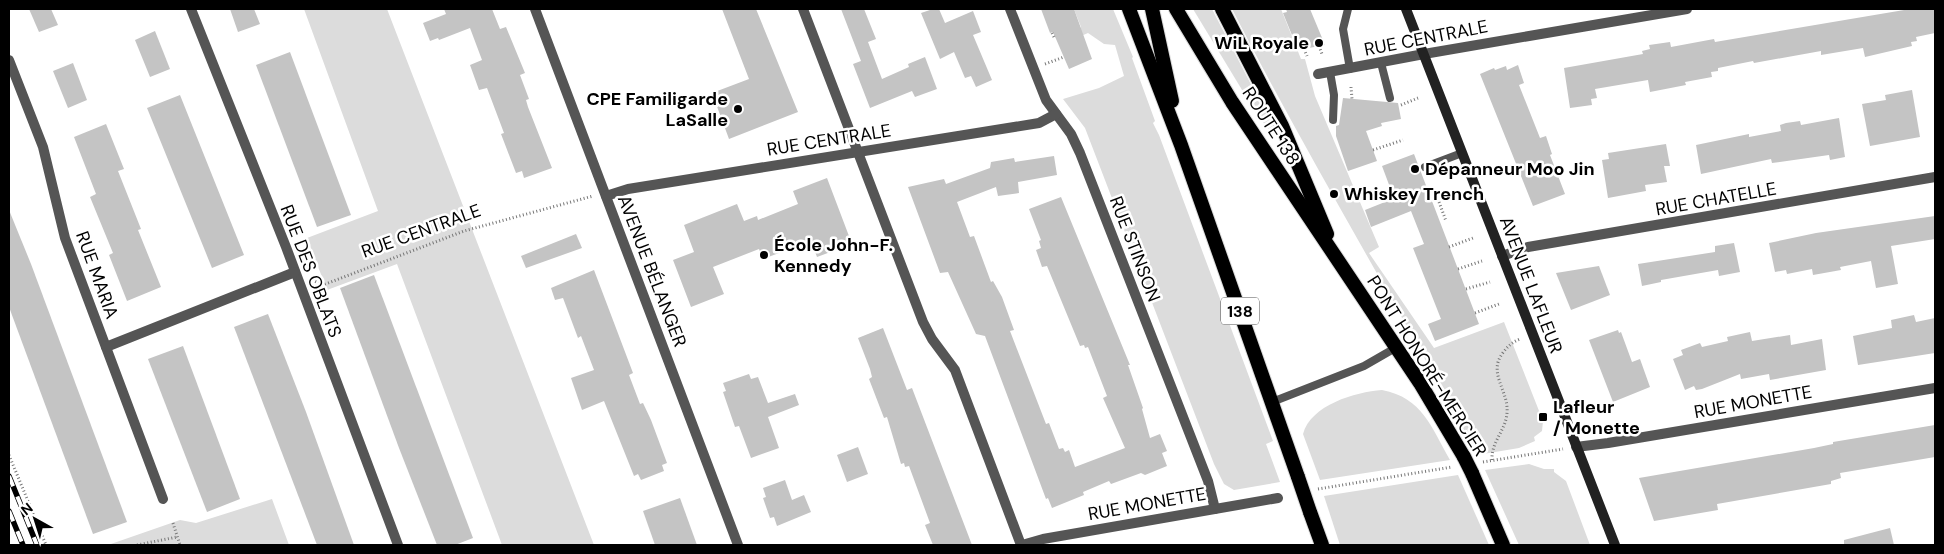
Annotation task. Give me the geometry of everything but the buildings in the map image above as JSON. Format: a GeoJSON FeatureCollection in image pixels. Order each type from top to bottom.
{"type":"FeatureCollection","features":[{"type":"Feature","properties":{"kind":"highway","name":"138"},"geometry":{"type":"LineString","coordinates":[[1129,9],[1181,145],[1322,545]]}},
{"type":"Feature","properties":{"kind":"highway"},"geometry":{"type":"LineString","coordinates":[[1152,9],[1181,145]]}},
{"type":"Feature","properties":{"kind":"highway","name":"ROUTE 138"},"geometry":{"type":"LineString","coordinates":[[1176,9],[1232,102],[1339,262]]}},
{"type":"Feature","properties":{"kind":"highway"},"geometry":{"type":"LineString","coordinates":[[1222,9],[1282,126],[1339,262]]}},
{"type":"Feature","properties":{"kind":"highway","name":"PONT HONORÉ-MERCIER"},"geometry":{"type":"LineString","coordinates":[[1339,262],[1397,347],[1468,465],[1503,545]]}},
{"type":"Feature","properties":{"kind":"main road","name":"AVENUE LAFLEUR"},"geometry":{"type":"LineString","coordinates":[[1406,9],[1615,545]]}},
{"type":"Feature","properties":{"kind":"street","name":"RUE DES OBLATS"},"geometry":{"type":"LineString","coordinates":[[191,9],[295,272],[398,545]]}},
{"type":"Feature","properties":{"kind":"street","name":"AVENUE BÉLANGER"},"geometry":{"type":"LineString","coordinates":[[535,9],[738,545]]}},
{"type":"Feature","properties":{"kind":"street"},"geometry":{"type":"LineString","coordinates":[[803,9],[923,322],[932,339],[955,370],[1022,545]]}},
{"type":"Feature","properties":{"kind":"street","name":"RUE STINSON"},"geometry":{"type":"LineString","coordinates":[[1010,9],[1046,100],[1071,134],[1080,153],[1208,480],[1215,509]]}},
{"type":"Feature","properties":{"kind":"street","name":"RUE CENTRALE"},"geometry":{"type":"LineString","coordinates":[[1318,74],[1687,9]]}},
{"type":"Feature","properties":{"kind":"street","name":"RUE MARIA"},"geometry":{"type":"LineString","coordinates":[[9,60],[43,147],[65,238],[163,499]]}},
{"type":"Feature","properties":{"kind":"street","name":"RUE CENTRALE"},"geometry":{"type":"LineString","coordinates":[[606,196],[628,189],[1038,123],[1056,114]]}},
{"type":"Feature","properties":{"kind":"street","name":"RUE CHATELLE"},"geometry":{"type":"LineString","coordinates":[[1502,256],[1528,248],[1935,177]]}},
{"type":"Feature","properties":{"kind":"street"},"geometry":{"type":"LineString","coordinates":[[106,347],[295,272]]}},
{"type":"Feature","properties":{"kind":"street","name":"RUE MONETTE"},"geometry":{"type":"LineString","coordinates":[[1576,446],[1608,444],[1935,388]]}},
{"type":"Feature","properties":{"kind":"street","name":"RUE MONETTE"},"geometry":{"type":"LineString","coordinates":[[1022,545],[1043,539],[1278,498]]}},
{"type":"Feature","properties":{"kind":"lane"},"geometry":{"type":"LineString","coordinates":[[1348,9],[1343,29],[1350,69]]}},
{"type":"Feature","properties":{"kind":"lane"},"geometry":{"type":"LineString","coordinates":[[1381,63],[1390,98]]}},
{"type":"Feature","properties":{"kind":"lane"},"geometry":{"type":"LineString","coordinates":[[1330,72],[1334,95],[1333,120]]}},
{"type":"Feature","properties":{"kind":"lane"},"geometry":{"type":"LineString","coordinates":[[1425,167],[1462,153]]}},
{"type":"Feature","properties":{"kind":"lane"},"geometry":{"type":"LineString","coordinates":[[1272,402],[1364,366],[1397,347]]}},
{"type":"Feature","properties":{"kind":"path"},"geometry":{"type":"LineString","coordinates":[[1052,33],[1054,39]]}},
{"type":"Feature","properties":{"kind":"path"},"geometry":{"type":"LineString","coordinates":[[1319,46],[1322,54]]}},
{"type":"Feature","properties":{"kind":"path"},"geometry":{"type":"LineString","coordinates":[[1304,50],[1307,56]]}},
{"type":"Feature","properties":{"kind":"path"},"geometry":{"type":"LineString","coordinates":[[1045,64],[1064,57]]}},
{"type":"Feature","properties":{"kind":"path"},"geometry":{"type":"LineString","coordinates":[[1351,87],[1352,99]]}},
{"type":"Feature","properties":{"kind":"path"},"geometry":{"type":"LineString","coordinates":[[1398,106],[1418,98]]}},
{"type":"Feature","properties":{"kind":"path"},"geometry":{"type":"LineString","coordinates":[[1373,150],[1403,140]]}},
{"type":"Feature","properties":{"kind":"path","name":"RUE CENTRALE"},"geometry":{"type":"LineString","coordinates":[[323,285],[464,231],[590,196]]}},
{"type":"Feature","properties":{"kind":"path"},"geometry":{"type":"LineString","coordinates":[[1438,202],[1446,221]]}},
{"type":"Feature","properties":{"kind":"path"},"geometry":{"type":"LineString","coordinates":[[1437,213],[1442,211]]}},
{"type":"Feature","properties":{"kind":"path"},"geometry":{"type":"LineString","coordinates":[[1449,247],[1473,238]]}},
{"type":"Feature","properties":{"kind":"path"},"geometry":{"type":"LineString","coordinates":[[1458,269],[1482,261]]}},
{"type":"Feature","properties":{"kind":"path"},"geometry":{"type":"LineString","coordinates":[[1466,289],[1490,282]]}},
{"type":"Feature","properties":{"kind":"path"},"geometry":{"type":"LineString","coordinates":[[1475,313],[1499,304]]}},
{"type":"Feature","properties":{"kind":"path"},"geometry":{"type":"LineString","coordinates":[[1492,460],[1493,448],[1507,414],[1507,406],[1498,379],[1497,362],[1514,341]]}},
{"type":"Feature","properties":{"kind":"path"},"geometry":{"type":"LineString","coordinates":[[1317,490],[1553,450]]}},
{"type":"Feature","properties":{"kind":"path"},"geometry":{"type":"LineString","coordinates":[[9,455],[46,545]]}},
{"type":"Feature","properties":{"kind":"path"},"geometry":{"type":"LineString","coordinates":[[173,523],[180,545]]}},
{"type":"Feature","properties":{"kind":"path"},"geometry":{"type":"LineString","coordinates":[[137,545],[177,537]]}},
{"type":"Feature","properties":{"kind":"shaded area"},"geometry":{"type":"Polygon","coordinates":[[[304,9],[387,9],[594,545],[502,545],[397,264],[327,290],[307,238],[378,211],[304,9]]]}},
{"type":"Feature","properties":{"kind":"shaded area"},"geometry":{"type":"Polygon","coordinates":[[[1074,9],[1113,9],[1133,57],[1155,121],[1153,123],[1273,441],[1266,444],[1280,482],[1234,490],[1224,484],[1214,464],[1085,128],[1063,99],[1099,88],[1124,76],[1115,45],[1104,44],[1088,33],[1067,42],[1081,27],[1074,9]]]}},
{"type":"Feature","properties":{"kind":"shaded area"},"geometry":{"type":"Polygon","coordinates":[[[1193,9],[1212,9],[1273,127],[1272,130],[1268,129],[1256,113],[1193,9]]]}},
{"type":"Feature","properties":{"kind":"shaded area"},"geometry":{"type":"Polygon","coordinates":[[[1232,9],[1281,9],[1301,59],[1305,59],[1315,96],[1379,247],[1369,253],[1434,348],[1504,322],[1543,421],[1542,431],[1534,437],[1535,441],[1519,448],[1477,455],[1261,65],[1232,9]]]}},
{"type":"Feature","properties":{"kind":"shaded area"},"geometry":{"type":"Polygon","coordinates":[[[1382,390],[1396,394],[1417,407],[1431,425],[1450,460],[1320,480],[1303,434],[1308,424],[1315,415],[1335,402],[1347,397],[1382,390]]]}},
{"type":"Feature","properties":{"kind":"shaded area"},"geometry":{"type":"Polygon","coordinates":[[[1529,464],[1544,469],[1554,469],[1554,472],[1566,481],[1590,545],[1519,545],[1485,470],[1529,464]]]}},
{"type":"Feature","properties":{"kind":"shaded area"},"geometry":{"type":"Polygon","coordinates":[[[1458,475],[1489,545],[1340,545],[1324,496],[1458,475]]]}},
{"type":"Feature","properties":{"kind":"shaded area"},"geometry":{"type":"Polygon","coordinates":[[[272,499],[289,545],[108,545],[180,520],[196,523],[272,499]]]}},
{"type":"Feature","properties":{"kind":"railway"},"geometry":{"type":"LineString","coordinates":[[9,476],[37,545]]}},
{"type":"Feature","properties":{"kind":"railway"},"geometry":{"type":"LineString","coordinates":[[9,511],[23,545]]}},
{"type":"Feature","properties":{"kind":"place","name":"WiL Royale"},"geometry":{"type":"Point","coordinates":[1319,43]}},
{"type":"Feature","properties":{"kind":"place","name":"CPE Familigarde LaSalle"},"geometry":{"type":"Point","coordinates":[738,109]}},
{"type":"Feature","properties":{"kind":"place","name":"Dépanneur Moo Jin"},"geometry":{"type":"Point","coordinates":[1415,169]}},
{"type":"Feature","properties":{"kind":"place","name":"Whiskey Trench"},"geometry":{"type":"Point","coordinates":[1334,194]}},
{"type":"Feature","properties":{"kind":"place","name":"École John-F. Kennedy"},"geometry":{"type":"Point","coordinates":[764,255]}},
{"type":"Feature","properties":{"kind":"place","name":"Lafleur / Monette"},"geometry":{"type":"Point","coordinates":[1543,417]}}]}
